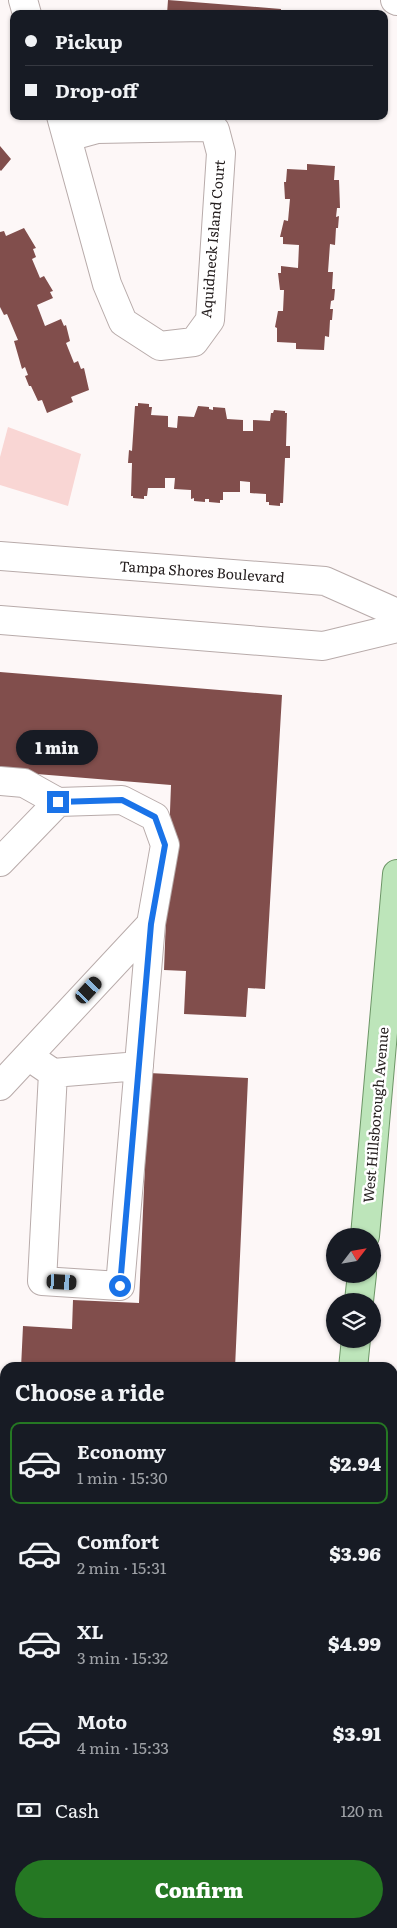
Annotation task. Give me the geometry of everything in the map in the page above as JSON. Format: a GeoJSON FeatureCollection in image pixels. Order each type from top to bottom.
{"type":"FeatureCollection","features":[{"type":"Feature","properties":{"kind":"main road","name":"West Hillsborough Avenue"},"geometry":{"type":"LineString","coordinates":[[366,1228],[397,874]]}},
{"type":"Feature","properties":{"kind":"main road"},"geometry":{"type":"LineString","coordinates":[[354,1362],[355,1348]]}},
{"type":"Feature","properties":{"kind":"street"},"geometry":{"type":"LineString","coordinates":[[0,4],[8,0]]}},
{"type":"Feature","properties":{"kind":"street","name":"Aquidneck Island Court"},"geometry":{"type":"LineString","coordinates":[[64,126],[97,129],[204,126],[215,130],[221,153],[210,320],[194,342],[160,346],[123,322],[107,284],[64,126]]}},
{"type":"Feature","properties":{"kind":"street","name":"Tampa Shores Boulevard"},"geometry":{"type":"LineString","coordinates":[[0,556],[325,581],[397,613]]}},
{"type":"Feature","properties":{"kind":"street"},"geometry":{"type":"LineString","coordinates":[[0,620],[323,646],[397,628]]}},
{"type":"Feature","properties":{"kind":"street"},"geometry":{"type":"LineString","coordinates":[[0,781],[24,783],[58,802],[122,800],[155,817],[165,845],[151,924],[120,1286],[42,1281],[53,1073]]}},
{"type":"Feature","properties":{"kind":"street"},"geometry":{"type":"LineString","coordinates":[[0,862],[58,802]]}},
{"type":"Feature","properties":{"kind":"street"},"geometry":{"type":"LineString","coordinates":[[0,1086],[151,924]]}},
{"type":"Feature","properties":{"kind":"street"},"geometry":{"type":"LineString","coordinates":[[28,1056],[53,1073],[139,1066]]}},
{"type":"Feature","properties":{"kind":"green space"},"geometry":{"type":"Polygon","coordinates":[[[8,427],[81,454],[68,506],[0,485],[0,457],[8,427]]]}},
{"type":"Feature","properties":{"kind":"building"},"geometry":{"type":"Polygon","coordinates":[[[168,0],[281,9],[281,10],[167,10],[168,0]]]}},
{"type":"Feature","properties":{"kind":"building"},"geometry":{"type":"Polygon","coordinates":[[[0,146],[11,159],[1,171],[0,170],[0,146]]]}},
{"type":"Feature","properties":{"kind":"building"},"geometry":{"type":"Polygon","coordinates":[[[307,164],[335,166],[334,180],[339,180],[340,208],[337,208],[336,217],[339,216],[338,228],[336,228],[335,245],[330,244],[328,272],[333,272],[332,289],[335,289],[334,300],[331,301],[330,309],[333,309],[329,337],[325,336],[324,350],[296,349],[296,343],[277,342],[277,328],[275,327],[278,311],[283,311],[284,290],[280,290],[278,273],[281,273],[281,266],[298,268],[299,245],[283,244],[283,237],[280,237],[284,220],[288,221],[290,199],[285,199],[284,182],[286,182],[287,169],[307,170],[307,164]]]}},
{"type":"Feature","properties":{"kind":"building"},"geometry":{"type":"Polygon","coordinates":[[[24,228],[36,248],[33,249],[36,257],[32,259],[40,278],[44,276],[53,291],[50,292],[53,298],[37,305],[45,326],[61,319],[64,326],[66,325],[70,341],[66,343],[74,363],[78,361],[81,369],[84,368],[89,390],[71,397],[73,402],[47,413],[42,400],[38,401],[31,386],[29,386],[25,376],[28,375],[25,367],[22,369],[14,341],[18,340],[7,314],[4,315],[0,307],[0,232],[4,231],[6,236],[24,228]]]}},
{"type":"Feature","properties":{"kind":"building"},"geometry":{"type":"Polygon","coordinates":[[[138,403],[149,404],[149,407],[152,407],[151,415],[168,416],[168,427],[177,428],[178,416],[194,417],[198,406],[209,407],[209,409],[213,410],[213,407],[225,408],[227,419],[243,420],[243,431],[253,431],[253,420],[270,421],[271,413],[274,410],[285,411],[287,413],[286,446],[290,446],[290,458],[285,458],[283,503],[280,503],[280,506],[269,505],[269,502],[266,502],[266,494],[250,493],[250,482],[240,481],[240,492],[223,492],[223,500],[220,500],[220,503],[209,502],[209,499],[205,499],[205,502],[194,501],[194,498],[191,499],[191,490],[174,489],[175,478],[165,478],[165,488],[148,488],[147,496],[144,496],[144,499],[133,498],[131,496],[132,463],[128,463],[129,450],[132,451],[135,406],[138,406],[138,403]]]}},
{"type":"Feature","properties":{"kind":"building"},"geometry":{"type":"Polygon","coordinates":[[[0,672],[282,695],[265,989],[248,988],[246,1017],[184,1014],[186,971],[164,970],[171,785],[0,771],[0,672]]]}},
{"type":"Feature","properties":{"kind":"building"},"geometry":{"type":"Polygon","coordinates":[[[149,1073],[248,1078],[235,1362],[21,1362],[23,1326],[72,1329],[73,1300],[139,1303],[149,1073]]]}},
{"type":"Feature","properties":{"kind":"route"},"geometry":{"type":"LineString","coordinates":[[58,802],[122,800],[155,817],[165,845],[151,924],[120,1286]]}}]}
